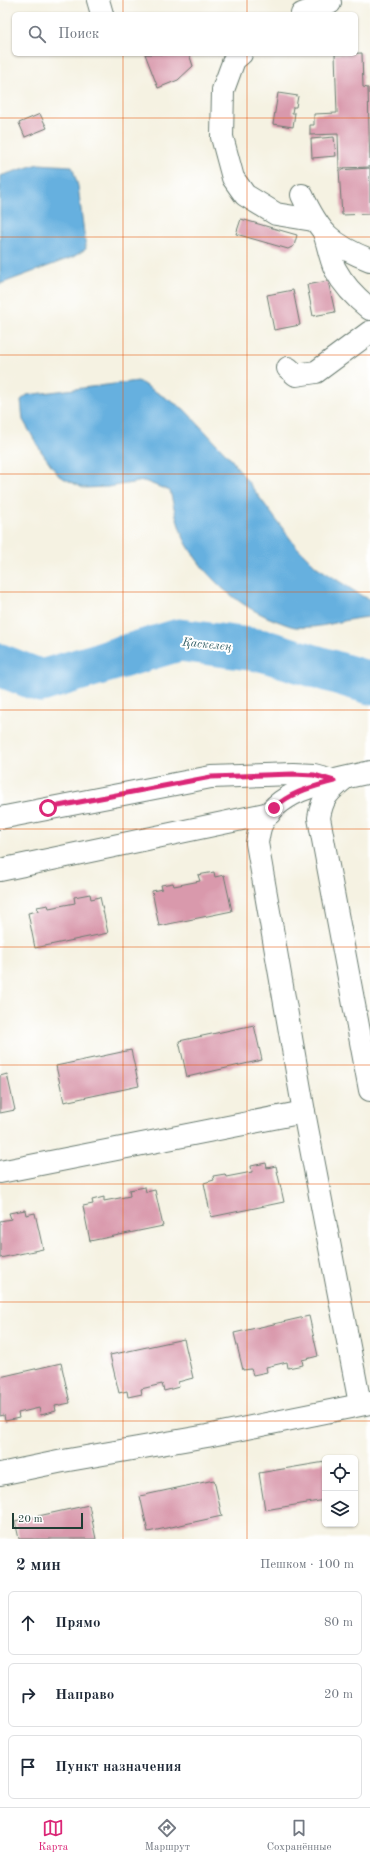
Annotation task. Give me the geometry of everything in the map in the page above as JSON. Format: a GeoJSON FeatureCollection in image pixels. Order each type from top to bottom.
{"type":"FeatureCollection","features":[{"type":"Feature","properties":{"kind":"lane"},"geometry":{"type":"LineString","coordinates":[[98,0],[101,12]]}},
{"type":"Feature","properties":{"kind":"lane"},"geometry":{"type":"LineString","coordinates":[[307,12],[330,3]]}},
{"type":"Feature","properties":{"kind":"lane"},"geometry":{"type":"LineString","coordinates":[[239,56],[234,60],[222,90],[222,137],[233,178],[245,196],[276,214],[319,226],[329,239],[359,256],[370,260]]}},
{"type":"Feature","properties":{"kind":"lane"},"geometry":{"type":"LineString","coordinates":[[302,195],[319,226],[335,268],[348,288],[360,302],[370,309]]}},
{"type":"Feature","properties":{"kind":"lane"},"geometry":{"type":"LineString","coordinates":[[288,368],[296,375],[316,372],[370,332]]}},
{"type":"Feature","properties":{"kind":"lane"},"geometry":{"type":"LineString","coordinates":[[0,1474],[208,1436],[365,1404],[304,1112],[257,843],[261,825],[283,799],[310,787],[370,772]]}},
{"type":"Feature","properties":{"kind":"lane"},"geometry":{"type":"LineString","coordinates":[[0,818],[211,777],[293,774],[314,775],[339,780]]}},
{"type":"Feature","properties":{"kind":"lane"},"geometry":{"type":"LineString","coordinates":[[339,780],[326,794],[320,806],[319,818],[370,1090]]}},
{"type":"Feature","properties":{"kind":"lane"},"geometry":{"type":"LineString","coordinates":[[0,870],[270,813]]}},
{"type":"Feature","properties":{"kind":"lane"},"geometry":{"type":"LineString","coordinates":[[0,1172],[304,1112]]}},
{"type":"Feature","properties":{"kind":"water"},"geometry":{"type":"Polygon","coordinates":[[[38,164],[72,166],[78,186],[86,249],[73,257],[0,284],[0,176],[38,164]]]}},
{"type":"Feature","properties":{"kind":"water"},"geometry":{"type":"Polygon","coordinates":[[[138,381],[184,409],[231,459],[295,545],[317,567],[362,596],[370,599],[370,617],[351,619],[314,627],[295,627],[264,616],[228,593],[199,563],[183,537],[170,491],[144,481],[108,487],[83,488],[59,476],[41,451],[23,420],[21,400],[27,395],[138,381]]]}},
{"type":"Feature","properties":{"kind":"building"},"geometry":{"type":"Polygon","coordinates":[[[358,53],[362,53],[363,87],[368,88],[370,167],[339,168],[338,134],[310,135],[310,125],[314,125],[314,114],[337,113],[335,56],[358,56],[358,53]]]}},
{"type":"Feature","properties":{"kind":"building"},"geometry":{"type":"Polygon","coordinates":[[[146,56],[190,56],[193,66],[178,80],[158,88],[146,56]]]}},
{"type":"Feature","properties":{"kind":"building"},"geometry":{"type":"Polygon","coordinates":[[[278,93],[298,96],[296,107],[293,107],[292,113],[295,113],[293,127],[273,124],[278,93]]]}},
{"type":"Feature","properties":{"kind":"building"},"geometry":{"type":"Polygon","coordinates":[[[40,114],[47,128],[25,137],[19,123],[40,114]]]}},
{"type":"Feature","properties":{"kind":"building"},"geometry":{"type":"Polygon","coordinates":[[[334,137],[336,156],[312,158],[311,139],[334,137]]]}},
{"type":"Feature","properties":{"kind":"building"},"geometry":{"type":"Polygon","coordinates":[[[370,168],[370,214],[342,215],[339,170],[370,168]]]}},
{"type":"Feature","properties":{"kind":"building"},"geometry":{"type":"Polygon","coordinates":[[[241,219],[297,235],[294,246],[288,249],[236,234],[241,219]]]}},
{"type":"Feature","properties":{"kind":"building"},"geometry":{"type":"Polygon","coordinates":[[[328,281],[335,312],[313,316],[307,285],[328,281]]]}},
{"type":"Feature","properties":{"kind":"building"},"geometry":{"type":"Polygon","coordinates":[[[293,290],[300,325],[274,330],[267,295],[293,290]]]}},
{"type":"Feature","properties":{"kind":"building"},"geometry":{"type":"Polygon","coordinates":[[[214,872],[215,877],[224,875],[232,911],[159,926],[152,891],[162,889],[161,885],[173,883],[174,886],[200,881],[198,875],[214,872]]]}},
{"type":"Feature","properties":{"kind":"building"},"geometry":{"type":"Polygon","coordinates":[[[90,894],[91,899],[100,897],[108,933],[35,948],[28,913],[38,911],[37,907],[48,905],[49,908],[75,903],[74,897],[90,894]]]}},
{"type":"Feature","properties":{"kind":"building"},"geometry":{"type":"Polygon","coordinates":[[[254,1025],[262,1060],[187,1077],[179,1041],[254,1025]]]}},
{"type":"Feature","properties":{"kind":"building"},"geometry":{"type":"Polygon","coordinates":[[[131,1050],[139,1086],[64,1102],[56,1066],[131,1050]]]}},
{"type":"Feature","properties":{"kind":"building"},"geometry":{"type":"Polygon","coordinates":[[[7,1074],[15,1110],[0,1113],[0,1076],[7,1074]]]}},
{"type":"Feature","properties":{"kind":"building"},"geometry":{"type":"Polygon","coordinates":[[[266,1163],[267,1168],[276,1166],[284,1202],[211,1217],[204,1183],[214,1180],[213,1176],[225,1174],[226,1177],[252,1172],[251,1166],[266,1163]]]}},
{"type":"Feature","properties":{"kind":"building"},"geometry":{"type":"Polygon","coordinates":[[[145,1187],[146,1192],[155,1190],[163,1226],[90,1241],[83,1206],[93,1204],[92,1200],[104,1197],[104,1201],[130,1196],[129,1190],[145,1187]]]}},
{"type":"Feature","properties":{"kind":"building"},"geometry":{"type":"Polygon","coordinates":[[[25,1210],[26,1215],[35,1213],[43,1249],[0,1258],[0,1221],[11,1219],[9,1213],[25,1210]]]}},
{"type":"Feature","properties":{"kind":"building"},"geometry":{"type":"Polygon","coordinates":[[[309,1316],[318,1356],[302,1360],[303,1365],[288,1368],[287,1362],[266,1367],[267,1372],[253,1375],[251,1369],[243,1370],[234,1333],[309,1316]]]}},
{"type":"Feature","properties":{"kind":"building"},"geometry":{"type":"Polygon","coordinates":[[[184,1339],[193,1378],[178,1382],[179,1387],[164,1391],[162,1384],[141,1389],[142,1394],[128,1397],[127,1391],[119,1393],[110,1355],[184,1339]]]}},
{"type":"Feature","properties":{"kind":"building"},"geometry":{"type":"Polygon","coordinates":[[[61,1363],[70,1403],[55,1406],[56,1411],[41,1415],[39,1408],[18,1413],[19,1418],[5,1421],[4,1415],[0,1416],[0,1377],[61,1363]]]}},
{"type":"Feature","properties":{"kind":"building"},"geometry":{"type":"Polygon","coordinates":[[[322,1462],[322,1500],[265,1510],[259,1473],[322,1462]]]}},
{"type":"Feature","properties":{"kind":"building"},"geometry":{"type":"Polygon","coordinates":[[[214,1480],[222,1516],[148,1532],[140,1496],[214,1480]]]}},
{"type":"Feature","properties":{"kind":"building"},"geometry":{"type":"Polygon","coordinates":[[[89,1505],[96,1539],[19,1539],[15,1521],[89,1505]]]}},
{"type":"Feature","properties":{"kind":"waterway","name":"Қаскелең"},"geometry":{"type":"LineString","coordinates":[[0,665],[41,681],[179,640],[265,651],[370,683]]}},
{"type":"Feature","properties":{"kind":"route"},"geometry":{"type":"LineString","coordinates":[[48,808],[211,777],[293,774],[314,775],[334,781],[310,787],[283,799],[274,808]]}}]}
